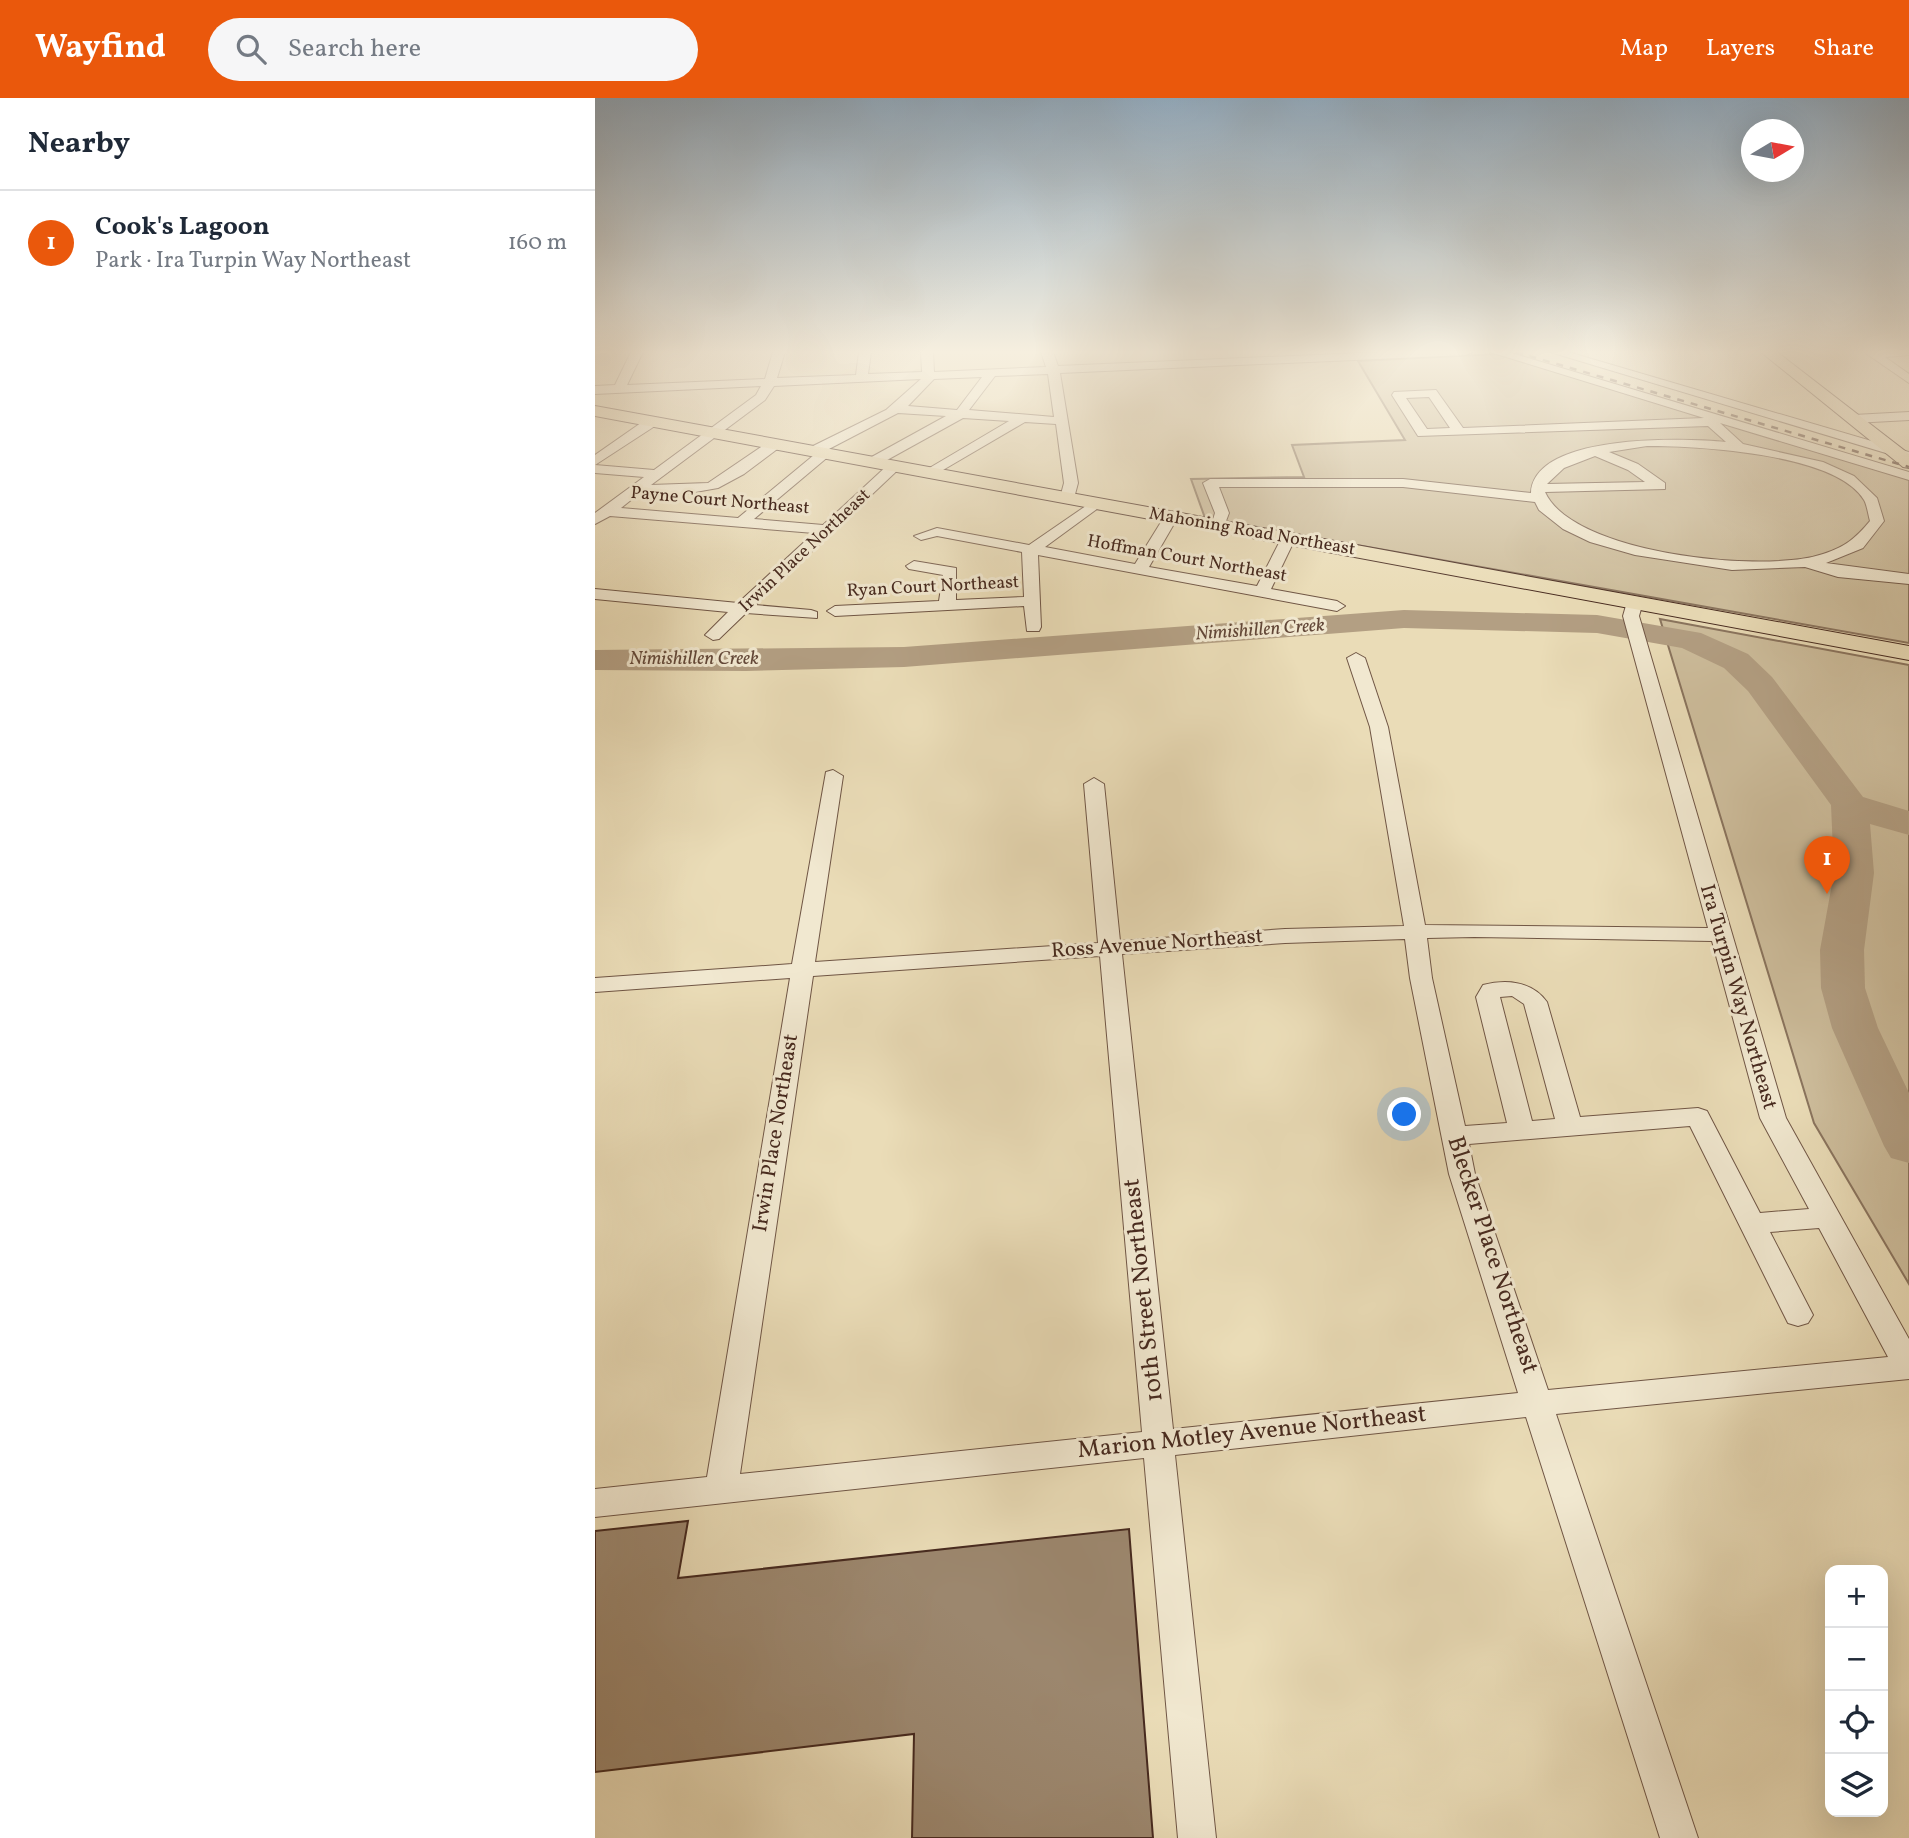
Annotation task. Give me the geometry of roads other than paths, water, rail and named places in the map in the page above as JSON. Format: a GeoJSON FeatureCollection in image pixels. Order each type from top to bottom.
{"type":"FeatureCollection","features":[{"type":"Feature","properties":{"kind":"main road","name":"Mahoning Road Northeast"},"geometry":{"type":"LineString","coordinates":[[714,433],[1287,539],[1633,609],[1907,652]]}},
{"type":"Feature","properties":{"kind":"main road"},"geometry":{"type":"LineString","coordinates":[[1873,433],[1905,457]]}},
{"type":"Feature","properties":{"kind":"street"},"geometry":{"type":"LineString","coordinates":[[595,461],[635,433]]}},
{"type":"Feature","properties":{"kind":"street"},"geometry":{"type":"LineString","coordinates":[[601,515],[713,433]]}},
{"type":"Feature","properties":{"kind":"street"},"geometry":{"type":"LineString","coordinates":[[742,522],[819,452],[853,433]]}},
{"type":"Feature","properties":{"kind":"street","name":"Irwin Place Northeast"},"geometry":{"type":"LineString","coordinates":[[873,462],[925,433]]}},
{"type":"Feature","properties":{"kind":"street"},"geometry":{"type":"LineString","coordinates":[[931,473],[997,433]]}},
{"type":"Feature","properties":{"kind":"street"},"geometry":{"type":"LineString","coordinates":[[1064,433],[1071,484],[1067,498]]}},
{"type":"Feature","properties":{"kind":"street"},"geometry":{"type":"LineString","coordinates":[[1531,433],[1551,455]]}},
{"type":"Feature","properties":{"kind":"street"},"geometry":{"type":"LineString","coordinates":[[1726,433],[1738,446]]}},
{"type":"Feature","properties":{"kind":"street"},"geometry":{"type":"LineString","coordinates":[[1759,433],[1909,476]]}},
{"type":"Feature","properties":{"kind":"street"},"geometry":{"type":"LineString","coordinates":[[1826,433],[1905,457]]}},
{"type":"Feature","properties":{"kind":"street"},"geometry":{"type":"LineString","coordinates":[[1663,441],[1738,446],[1790,456],[1852,482],[1873,502],[1877,521],[1864,540],[1833,554],[1804,561],[1733,566],[1638,553],[1606,544],[1567,526],[1550,513],[1539,493],[1551,455],[1663,441]]}},
{"type":"Feature","properties":{"kind":"street"},"geometry":{"type":"LineString","coordinates":[[638,488],[683,492],[710,489],[728,481],[775,444]]}},
{"type":"Feature","properties":{"kind":"street"},"geometry":{"type":"LineString","coordinates":[[1218,526],[1222,513],[1210,483],[1403,483],[1539,493],[1660,486],[1633,467],[1593,450]]}},
{"type":"Feature","properties":{"kind":"street","name":"Irwin Place Northeast"},"geometry":{"type":"LineString","coordinates":[[713,635],[895,466]]}},
{"type":"Feature","properties":{"kind":"street"},"geometry":{"type":"LineString","coordinates":[[595,469],[657,474]]}},
{"type":"Feature","properties":{"kind":"street"},"geometry":{"type":"LineString","coordinates":[[921,536],[937,533],[1030,551],[1096,503]]}},
{"type":"Feature","properties":{"kind":"street","name":"Payne Court Northeast"},"geometry":{"type":"LineString","coordinates":[[601,515],[742,522],[829,530]]}},
{"type":"Feature","properties":{"kind":"street"},"geometry":{"type":"LineString","coordinates":[[1139,570],[1171,517]]}},
{"type":"Feature","properties":{"kind":"street"},"geometry":{"type":"LineString","coordinates":[[1262,592],[1287,539]]}},
{"type":"Feature","properties":{"kind":"street"},"geometry":{"type":"LineString","coordinates":[[1030,551],[1033,627]]}},
{"type":"Feature","properties":{"kind":"street","name":"Hoffman Court Northeast"},"geometry":{"type":"LineString","coordinates":[[1030,551],[1337,606]]}},
{"type":"Feature","properties":{"kind":"street"},"geometry":{"type":"LineString","coordinates":[[1804,561],[1838,572],[1909,579]]}},
{"type":"Feature","properties":{"kind":"street"},"geometry":{"type":"LineString","coordinates":[[914,566],[951,571],[947,605]]}},
{"type":"Feature","properties":{"kind":"street"},"geometry":{"type":"LineString","coordinates":[[595,594],[811,615]]}},
{"type":"Feature","properties":{"kind":"street","name":"Ryan Court Northeast"},"geometry":{"type":"LineString","coordinates":[[835,611],[1032,601]]}},
{"type":"Feature","properties":{"kind":"street","name":"Ira Turpin Way Northeast"},"geometry":{"type":"LineString","coordinates":[[1633,609],[1641,653],[1773,1118],[1909,1367]]}},
{"type":"Feature","properties":{"kind":"street","name":"Blecker Place Northeast"},"geometry":{"type":"LineString","coordinates":[[1356,658],[1379,727],[1416,931],[1421,978],[1462,1174],[1539,1402],[1679,1838]]}},
{"type":"Feature","properties":{"kind":"street","name":"Irwin Place Northeast"},"geometry":{"type":"LineString","coordinates":[[721,1490],[833,776]]}},
{"type":"Feature","properties":{"kind":"street","name":"10th Street Northeast"},"geometry":{"type":"LineString","coordinates":[[1094,785],[1197,1838]]}},
{"type":"Feature","properties":{"kind":"street","name":"Ross Avenue Northeast"},"geometry":{"type":"LineString","coordinates":[[595,985],[1109,947],[1416,931],[1562,930],[1720,935]]}},
{"type":"Feature","properties":{"kind":"street"},"geometry":{"type":"LineString","coordinates":[[1522,1131],[1488,997],[1491,990],[1517,989],[1528,994],[1535,1002],[1570,1127]]}},
{"type":"Feature","properties":{"kind":"street"},"geometry":{"type":"LineString","coordinates":[[1453,1136],[1698,1117],[1798,1315]]}},
{"type":"Feature","properties":{"kind":"street"},"geometry":{"type":"LineString","coordinates":[[1751,1223],[1826,1217]]}},
{"type":"Feature","properties":{"kind":"street","name":"Marion Motley Avenue Northeast"},"geometry":{"type":"LineString","coordinates":[[595,1503],[1539,1402],[1909,1367]]}},
{"type":"Feature","properties":{"kind":"waterway","name":"Nimishillen Creek"},"geometry":{"type":"LineString","coordinates":[[595,660],[746,661],[904,657],[1404,619],[1597,624],[1690,640],[1736,661],[1760,684],[1850,805]]}},
{"type":"Feature","properties":{"kind":"waterway"},"geometry":{"type":"LineString","coordinates":[[1850,805],[1909,823]]}},
{"type":"Feature","properties":{"kind":"waterway"},"geometry":{"type":"LineString","coordinates":[[1850,805],[1854,873],[1842,950],[1843,988],[1855,1028],[1909,1146]]}},
{"type":"Feature","properties":{"kind":"railway"},"geometry":{"type":"LineString","coordinates":[[1793,433],[1909,467]]}},
{"type":"Feature","properties":{"kind":"place","name":"Cook's Lagoon"},"geometry":{"type":"Point","coordinates":[1827,894]}}]}
